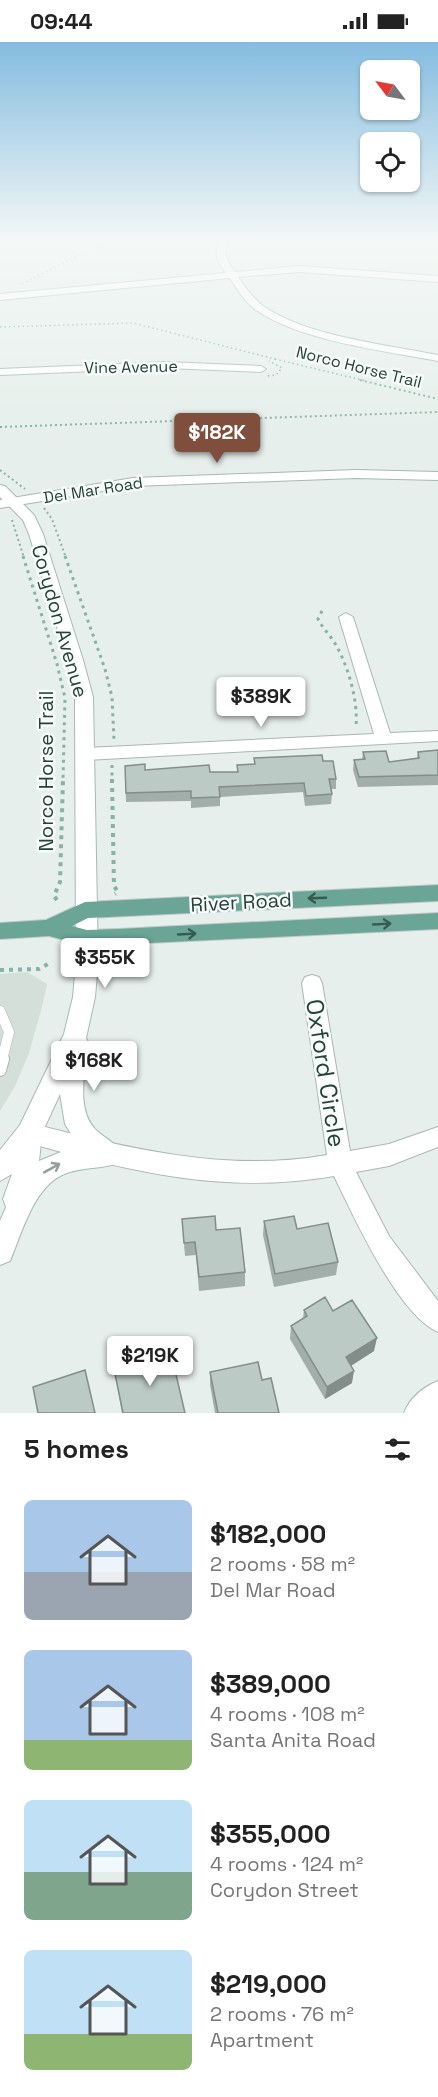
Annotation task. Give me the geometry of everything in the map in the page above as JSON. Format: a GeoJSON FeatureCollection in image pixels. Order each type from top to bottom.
{"type":"FeatureCollection","features":[{"type":"Feature","properties":{"kind":"main road","name":"Corydon Avenue"},"geometry":{"type":"LineString","coordinates":[[0,489],[9,508],[29,518],[36,534],[75,660],[84,697],[87,938],[84,997],[76,1035]]}},
{"type":"Feature","properties":{"kind":"main road","name":"River Road"},"geometry":{"type":"LineString","coordinates":[[49,928],[85,910],[438,893]]}},
{"type":"Feature","properties":{"kind":"main road","name":"River Road"},"geometry":{"type":"LineString","coordinates":[[0,931],[49,928],[87,938],[438,921]]}},
{"type":"Feature","properties":{"kind":"main road"},"geometry":{"type":"LineString","coordinates":[[0,1169],[29,1133],[76,1035]]}},
{"type":"Feature","properties":{"kind":"main road"},"geometry":{"type":"LineString","coordinates":[[76,1035],[72,1094],[74,1113],[85,1136],[109,1155]]}},
{"type":"Feature","properties":{"kind":"main road"},"geometry":{"type":"LineString","coordinates":[[0,1246],[25,1174],[29,1133]]}},
{"type":"Feature","properties":{"kind":"main road"},"geometry":{"type":"LineString","coordinates":[[0,1252],[23,1203],[36,1180],[45,1171],[60,1164],[109,1155]]}},
{"type":"Feature","properties":{"kind":"street"},"geometry":{"type":"LineString","coordinates":[[258,305],[274,317],[322,332],[438,358]]}},
{"type":"Feature","properties":{"kind":"street","name":"Vine Avenue"},"geometry":{"type":"LineString","coordinates":[[0,372],[166,365],[261,369]]}},
{"type":"Feature","properties":{"kind":"street","name":"Del Mar Road"},"geometry":{"type":"LineString","coordinates":[[9,508],[133,482],[356,474],[438,476]]}},
{"type":"Feature","properties":{"kind":"street"},"geometry":{"type":"LineString","coordinates":[[345,617],[384,740]]}},
{"type":"Feature","properties":{"kind":"street"},"geometry":{"type":"LineString","coordinates":[[86,754],[438,736]]}},
{"type":"Feature","properties":{"kind":"street","name":"Oxford Circle"},"geometry":{"type":"LineString","coordinates":[[312,983],[340,1163],[380,1244],[420,1301],[438,1319]]}},
{"type":"Feature","properties":{"kind":"street"},"geometry":{"type":"LineString","coordinates":[[29,1133],[109,1155],[186,1168],[247,1173],[294,1172],[389,1155],[438,1137]]}},
{"type":"Feature","properties":{"kind":"street"},"geometry":{"type":"LineString","coordinates":[[418,1413],[438,1395]]}},
{"type":"Feature","properties":{"kind":"lane"},"geometry":{"type":"LineString","coordinates":[[0,1011],[9,1032],[0,1070]]}},
{"type":"Feature","properties":{"kind":"path","name":"Norco Horse Trail"},"geometry":{"type":"LineString","coordinates":[[0,327],[133,323],[274,361],[438,399]]}},
{"type":"Feature","properties":{"kind":"path","name":"Norco Horse Trail"},"geometry":{"type":"LineString","coordinates":[[0,426],[438,412]]}},
{"type":"Feature","properties":{"kind":"path","name":"Norco Horse Trail"},"geometry":{"type":"LineString","coordinates":[[9,508],[57,664],[65,698],[62,849],[60,882],[54,896],[57,900]]}},
{"type":"Feature","properties":{"kind":"path"},"geometry":{"type":"LineString","coordinates":[[322,611],[318,619],[339,650],[358,719],[356,726]]}},
{"type":"Feature","properties":{"kind":"path"},"geometry":{"type":"LineString","coordinates":[[0,970],[39,969],[48,964]]}},
{"type":"Feature","properties":{"kind":"shaded area"},"geometry":{"type":"Polygon","coordinates":[[[27,972],[47,984],[29,1053],[15,1086],[0,1111],[0,974],[27,972]]]}},
{"type":"Feature","properties":{"kind":"building"},"geometry":{"type":"Polygon","coordinates":[[[438,750],[438,775],[359,777],[354,760],[365,759],[363,752],[386,751],[389,762],[419,758],[418,752],[438,750]]]}},
{"type":"Feature","properties":{"kind":"building"},"geometry":{"type":"Polygon","coordinates":[[[322,755],[323,761],[333,761],[336,779],[329,779],[332,794],[306,796],[304,783],[219,787],[220,797],[191,798],[191,791],[126,793],[125,766],[145,764],[145,770],[209,765],[210,772],[238,772],[237,765],[255,764],[254,758],[322,755]]]}},
{"type":"Feature","properties":{"kind":"building"},"geometry":{"type":"Polygon","coordinates":[[[215,1216],[216,1230],[240,1228],[245,1272],[199,1277],[195,1242],[184,1243],[182,1219],[215,1216]]]}},
{"type":"Feature","properties":{"kind":"building"},"geometry":{"type":"Polygon","coordinates":[[[294,1216],[297,1229],[328,1223],[338,1262],[275,1274],[264,1221],[294,1216]]]}},
{"type":"Feature","properties":{"kind":"building"},"geometry":{"type":"Polygon","coordinates":[[[325,1297],[333,1311],[352,1300],[377,1338],[346,1357],[354,1371],[327,1387],[291,1326],[307,1316],[304,1310],[325,1297]]]}},
{"type":"Feature","properties":{"kind":"building"},"geometry":{"type":"Polygon","coordinates":[[[171,1353],[185,1413],[123,1413],[114,1369],[171,1353]]]}},
{"type":"Feature","properties":{"kind":"building"},"geometry":{"type":"Polygon","coordinates":[[[258,1362],[262,1380],[271,1378],[279,1413],[218,1413],[210,1372],[258,1362]]]}},
{"type":"Feature","properties":{"kind":"building"},"geometry":{"type":"Polygon","coordinates":[[[85,1370],[95,1413],[38,1413],[33,1387],[85,1370]]]}}]}
